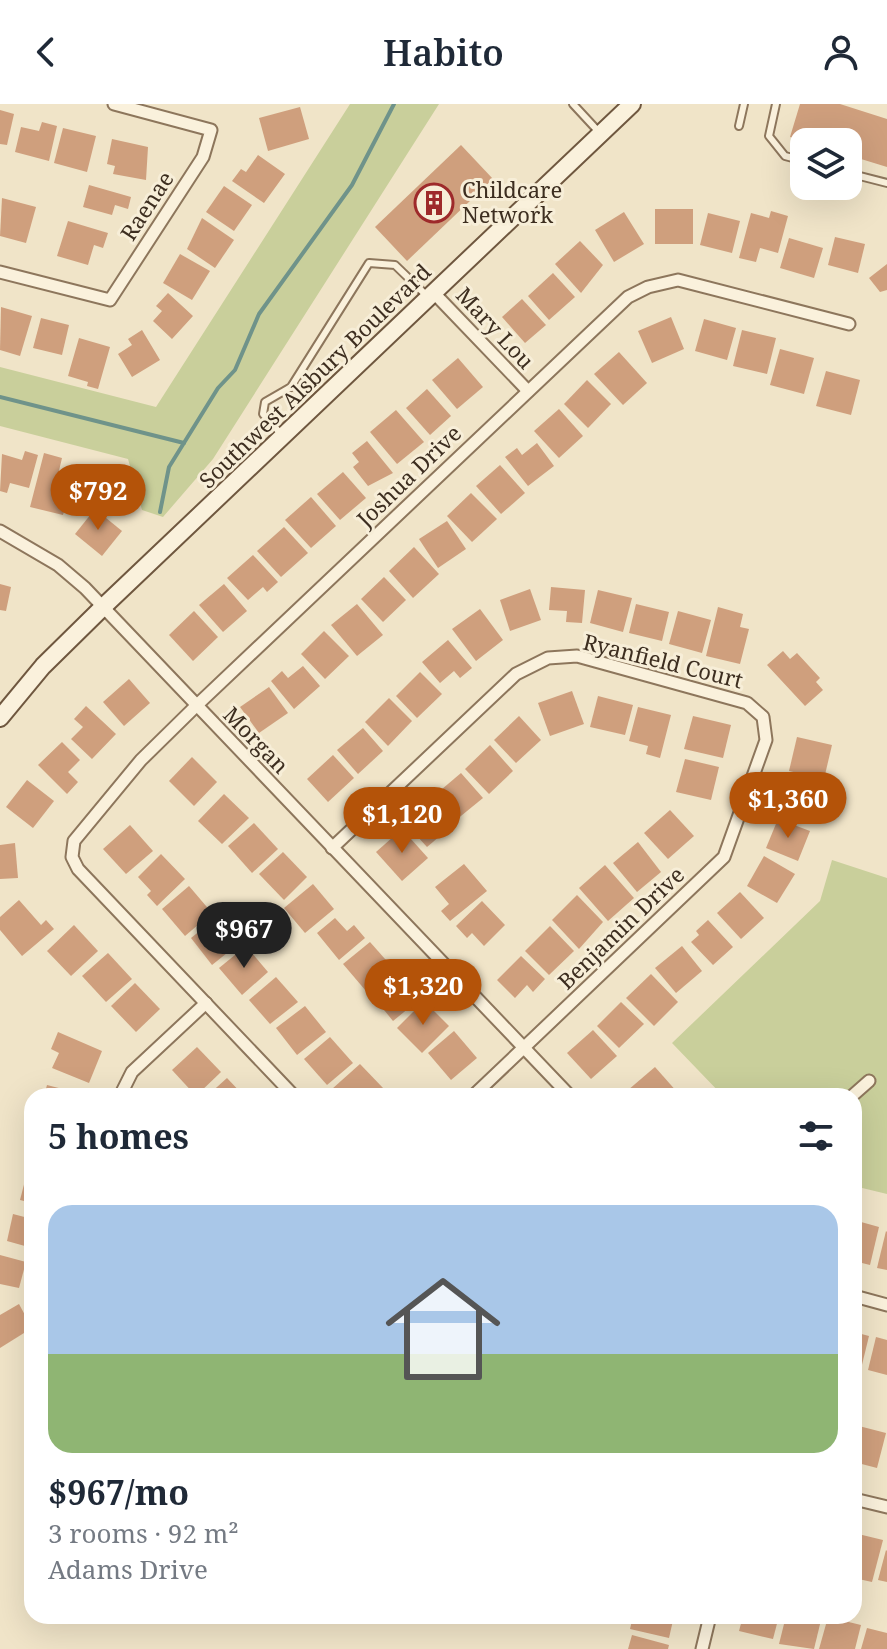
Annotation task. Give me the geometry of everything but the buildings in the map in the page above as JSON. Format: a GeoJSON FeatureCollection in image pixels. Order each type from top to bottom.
{"type":"FeatureCollection","features":[{"type":"Feature","properties":{"kind":"main road","name":"Southwest Alsbury Boulevard"},"geometry":{"type":"LineString","coordinates":[[0,718],[43,666],[103,607],[632,104]]}},
{"type":"Feature","properties":{"kind":"street","name":"Raenae"},"geometry":{"type":"LineString","coordinates":[[0,272],[110,300],[203,157],[211,130],[114,104]]}},
{"type":"Feature","properties":{"kind":"street","name":"Joshua Drive"},"geometry":{"type":"LineString","coordinates":[[206,1003],[78,869],[72,857],[74,841],[141,760],[628,297],[648,287],[678,280],[849,324]]}},
{"type":"Feature","properties":{"kind":"street","name":"Mary Lou"},"geometry":{"type":"LineString","coordinates":[[431,296],[528,391]]}},
{"type":"Feature","properties":{"kind":"street","name":"Morgan"},"geometry":{"type":"LineString","coordinates":[[0,531],[18,538],[58,565],[103,607],[562,1088]]}},
{"type":"Feature","properties":{"kind":"street","name":"Ryanfield Court"},"geometry":{"type":"LineString","coordinates":[[332,848],[516,674],[548,658],[577,656],[747,703],[763,717]]}},
{"type":"Feature","properties":{"kind":"street","name":"Benjamin Drive"},"geometry":{"type":"LineString","coordinates":[[482,1088],[724,857],[766,740],[763,717]]}},
{"type":"Feature","properties":{"kind":"street"},"geometry":{"type":"LineString","coordinates":[[124,1088],[132,1072],[206,1003],[286,1088]]}},
{"type":"Feature","properties":{"kind":"street"},"geometry":{"type":"LineString","coordinates":[[861,1088],[869,1081]]}},
{"type":"Feature","properties":{"kind":"street"},"geometry":{"type":"LineString","coordinates":[[862,1298],[887,1305]]}},
{"type":"Feature","properties":{"kind":"street"},"geometry":{"type":"LineString","coordinates":[[862,1501],[887,1507]]}},
{"type":"Feature","properties":{"kind":"street"},"geometry":{"type":"LineString","coordinates":[[702,1649],[708,1624]]}},
{"type":"Feature","properties":{"kind":"lane"},"geometry":{"type":"LineString","coordinates":[[573,104],[601,134]]}},
{"type":"Feature","properties":{"kind":"lane"},"geometry":{"type":"LineString","coordinates":[[739,126],[744,104]]}},
{"type":"Feature","properties":{"kind":"lane"},"geometry":{"type":"LineString","coordinates":[[776,104],[769,136],[785,156],[790,157]]}},
{"type":"Feature","properties":{"kind":"lane"},"geometry":{"type":"LineString","coordinates":[[862,177],[887,183]]}},
{"type":"Feature","properties":{"kind":"lane"},"geometry":{"type":"LineString","coordinates":[[283,437],[263,414],[265,402],[291,387],[369,263],[395,265],[431,296]]}},
{"type":"Feature","properties":{"kind":"green space"},"geometry":{"type":"Polygon","coordinates":[[[350,104],[439,104],[213,459],[163,517],[142,510],[128,459],[0,426],[0,367],[156,407],[350,104]]]}},
{"type":"Feature","properties":{"kind":"green space"},"geometry":{"type":"Polygon","coordinates":[[[832,860],[887,878],[887,1194],[862,1188],[862,1088],[715,1088],[672,1043],[820,901],[832,860]]]}},
{"type":"Feature","properties":{"kind":"waterway"},"geometry":{"type":"LineString","coordinates":[[160,512],[169,467],[218,388],[235,370],[259,314],[352,185],[394,104]]}},
{"type":"Feature","properties":{"kind":"waterway"},"geometry":{"type":"LineString","coordinates":[[0,397],[184,443]]}},
{"type":"Feature","properties":{"kind":"place","name":"Childcare Network"},"geometry":{"type":"Point","coordinates":[434,203]}}]}
